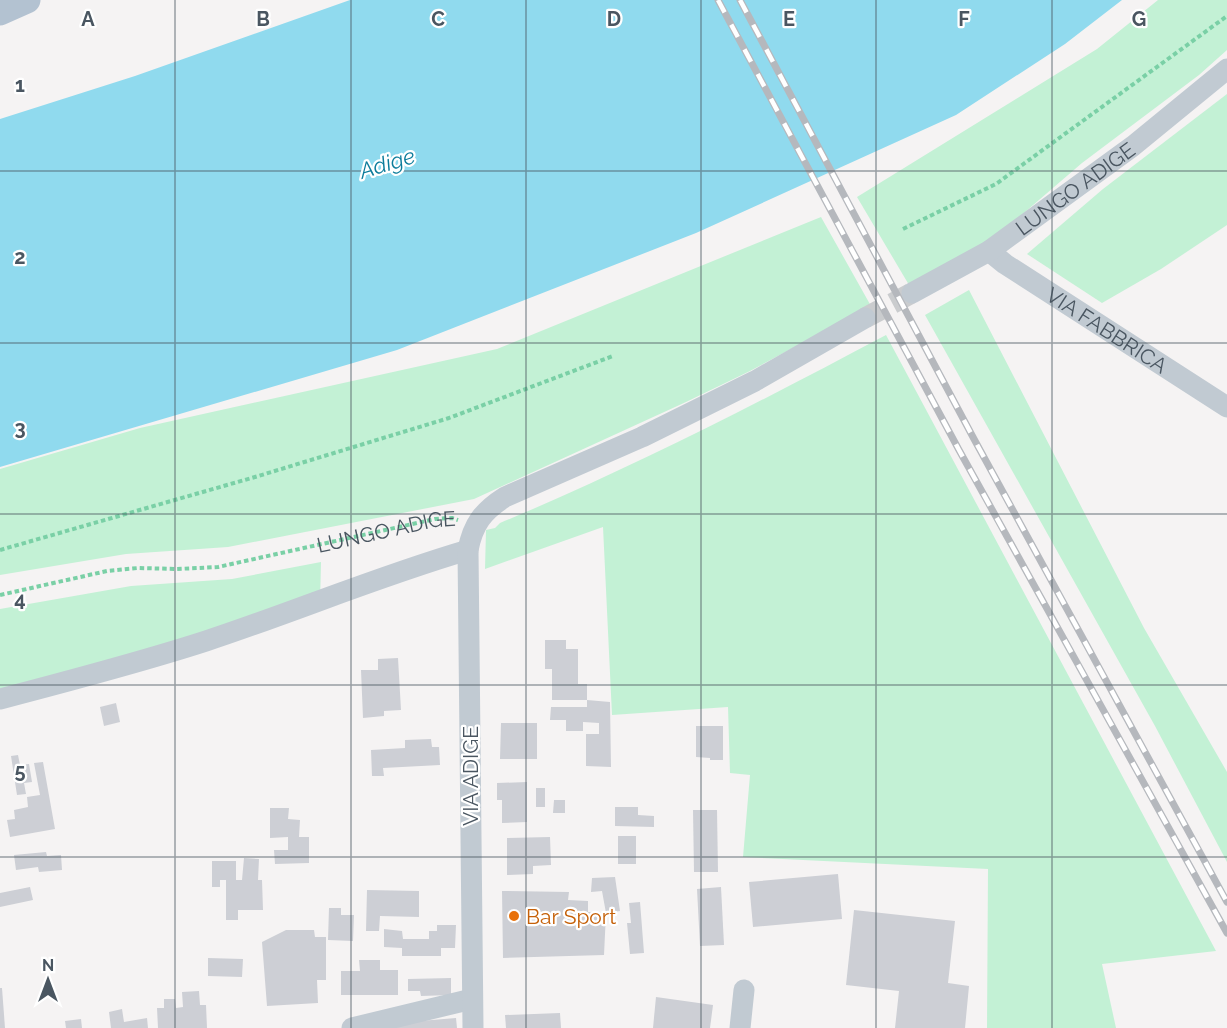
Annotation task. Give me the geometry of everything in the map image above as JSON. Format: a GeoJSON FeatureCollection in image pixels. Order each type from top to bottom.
{"type":"FeatureCollection","features":[{"type":"Feature","properties":{"kind":"main road"},"geometry":{"type":"LineString","coordinates":[[0,12],[27,0]]}},
{"type":"Feature","properties":{"kind":"street","name":"LUNGO ADIGE"},"geometry":{"type":"LineString","coordinates":[[912,293],[989,251],[1133,146],[1227,69]]}},
{"type":"Feature","properties":{"kind":"street","name":"VIA FABBRICA"},"geometry":{"type":"LineString","coordinates":[[989,251],[1015,271],[1227,407]]}},
{"type":"Feature","properties":{"kind":"street","name":"LUNGO ADIGE"},"geometry":{"type":"LineString","coordinates":[[476,526],[487,508],[505,497],[642,437],[724,396],[865,318]]}},
{"type":"Feature","properties":{"kind":"street","name":"VIA ADIGE"},"geometry":{"type":"LineString","coordinates":[[473,1028],[468,550],[476,526]]}},
{"type":"Feature","properties":{"kind":"street"},"geometry":{"type":"LineString","coordinates":[[0,699],[205,641],[325,600],[411,567],[468,550]]}},
{"type":"Feature","properties":{"kind":"street"},"geometry":{"type":"LineString","coordinates":[[740,1028],[744,990]]}},
{"type":"Feature","properties":{"kind":"street"},"geometry":{"type":"LineString","coordinates":[[352,1028],[472,999]]}},
{"type":"Feature","properties":{"kind":"path"},"geometry":{"type":"LineString","coordinates":[[903,229],[996,184],[1227,16]]}},
{"type":"Feature","properties":{"kind":"path"},"geometry":{"type":"LineString","coordinates":[[0,549],[255,477],[449,418],[613,356]]}},
{"type":"Feature","properties":{"kind":"path","name":"LUNGO ADIGE"},"geometry":{"type":"LineString","coordinates":[[0,595],[107,571],[138,568],[218,567],[435,519],[452,518],[476,526]]}},
{"type":"Feature","properties":{"kind":"green space"},"geometry":{"type":"Polygon","coordinates":[[[1158,0],[1227,0],[1227,50],[1199,75],[1082,163],[990,242],[909,285],[857,197],[1097,49],[1158,0]]]}},
{"type":"Feature","properties":{"kind":"green space"},"geometry":{"type":"Polygon","coordinates":[[[1227,94],[1227,225],[1161,269],[1102,303],[1027,254],[1103,189],[1227,94]]]}},
{"type":"Feature","properties":{"kind":"green space"},"geometry":{"type":"Polygon","coordinates":[[[821,217],[871,306],[750,371],[474,499],[228,547],[126,554],[0,575],[0,469],[140,428],[497,349],[821,217]]]}},
{"type":"Feature","properties":{"kind":"green space"},"geometry":{"type":"Polygon","coordinates":[[[969,290],[1144,628],[1227,772],[1227,862],[1155,726],[925,315],[969,290]]]}},
{"type":"Feature","properties":{"kind":"green space"},"geometry":{"type":"Polygon","coordinates":[[[886,335],[1216,951],[1102,964],[1116,1028],[987,1028],[988,869],[743,857],[750,775],[730,773],[728,707],[612,715],[603,527],[485,569],[486,530],[495,528],[500,523],[695,434],[886,335]]]}},
{"type":"Feature","properties":{"kind":"green space"},"geometry":{"type":"Polygon","coordinates":[[[321,562],[320,604],[0,704],[0,609],[131,586],[232,579],[321,562]]]}},
{"type":"Feature","properties":{"kind":"water","name":"Adige"},"geometry":{"type":"Polygon","coordinates":[[[350,0],[1122,0],[1065,44],[956,115],[696,233],[397,350],[0,467],[0,119],[135,76],[350,0]]]}},
{"type":"Feature","properties":{"kind":"building"},"geometry":{"type":"Polygon","coordinates":[[[545,640],[566,640],[566,649],[578,649],[578,684],[587,684],[587,700],[552,700],[552,669],[545,669],[545,640]]]}},
{"type":"Feature","properties":{"kind":"building"},"geometry":{"type":"Polygon","coordinates":[[[398,658],[401,710],[384,711],[384,716],[363,718],[361,670],[378,670],[378,659],[398,658]]]}},
{"type":"Feature","properties":{"kind":"building"},"geometry":{"type":"Polygon","coordinates":[[[587,700],[610,702],[611,767],[586,766],[586,734],[599,734],[599,723],[583,722],[583,731],[566,731],[566,720],[550,720],[551,707],[587,707],[587,700]]]}},
{"type":"Feature","properties":{"kind":"building"},"geometry":{"type":"Polygon","coordinates":[[[116,703],[120,722],[104,726],[100,707],[116,703]]]}},
{"type":"Feature","properties":{"kind":"building"},"geometry":{"type":"Polygon","coordinates":[[[501,723],[537,723],[537,759],[500,759],[501,723]]]}},
{"type":"Feature","properties":{"kind":"building"},"geometry":{"type":"Polygon","coordinates":[[[696,726],[723,726],[723,760],[696,757],[696,726]]]}},
{"type":"Feature","properties":{"kind":"building"},"geometry":{"type":"Polygon","coordinates":[[[431,739],[432,747],[439,747],[440,765],[383,768],[384,776],[372,776],[371,750],[405,748],[405,740],[431,739]]]}},
{"type":"Feature","properties":{"kind":"building"},"geometry":{"type":"Polygon","coordinates":[[[18,755],[20,765],[29,764],[32,782],[24,783],[26,794],[17,795],[11,756],[18,755]]]}},
{"type":"Feature","properties":{"kind":"building"},"geometry":{"type":"Polygon","coordinates":[[[43,762],[55,829],[10,837],[7,820],[15,819],[14,810],[28,807],[27,797],[40,795],[34,763],[43,762]]]}},
{"type":"Feature","properties":{"kind":"building"},"geometry":{"type":"Polygon","coordinates":[[[527,782],[527,822],[502,823],[502,800],[497,800],[497,783],[527,782]]]}},
{"type":"Feature","properties":{"kind":"building"},"geometry":{"type":"Polygon","coordinates":[[[536,788],[545,788],[545,807],[536,807],[536,788]]]}},
{"type":"Feature","properties":{"kind":"building"},"geometry":{"type":"Polygon","coordinates":[[[554,800],[565,800],[565,813],[553,813],[554,800]]]}},
{"type":"Feature","properties":{"kind":"building"},"geometry":{"type":"Polygon","coordinates":[[[615,807],[638,807],[638,815],[654,816],[654,827],[615,826],[615,807]]]}},
{"type":"Feature","properties":{"kind":"building"},"geometry":{"type":"Polygon","coordinates":[[[270,808],[289,808],[288,819],[300,820],[299,837],[309,837],[309,863],[275,864],[274,850],[288,850],[288,837],[270,838],[270,808]]]}},
{"type":"Feature","properties":{"kind":"building"},"geometry":{"type":"Polygon","coordinates":[[[693,810],[717,810],[718,872],[694,872],[693,810]]]}},
{"type":"Feature","properties":{"kind":"building"},"geometry":{"type":"Polygon","coordinates":[[[618,836],[636,836],[636,864],[618,864],[618,836]]]}},
{"type":"Feature","properties":{"kind":"building"},"geometry":{"type":"Polygon","coordinates":[[[550,837],[551,865],[533,866],[533,874],[507,875],[507,838],[550,837]]]}},
{"type":"Feature","properties":{"kind":"building"},"geometry":{"type":"Polygon","coordinates":[[[46,852],[47,856],[61,855],[62,870],[39,872],[38,867],[16,870],[14,855],[46,852]]]}},
{"type":"Feature","properties":{"kind":"building"},"geometry":{"type":"Polygon","coordinates":[[[244,858],[259,859],[258,880],[262,880],[263,910],[238,910],[238,920],[226,920],[226,880],[220,880],[220,887],[212,887],[212,861],[236,861],[236,880],[242,880],[244,858]]]}},
{"type":"Feature","properties":{"kind":"building"},"geometry":{"type":"Polygon","coordinates":[[[838,874],[842,919],[753,927],[749,882],[838,874]]]}},
{"type":"Feature","properties":{"kind":"building"},"geometry":{"type":"Polygon","coordinates":[[[615,877],[620,911],[606,913],[602,891],[591,892],[592,878],[615,877]]]}},
{"type":"Feature","properties":{"kind":"building"},"geometry":{"type":"Polygon","coordinates":[[[30,887],[33,900],[0,907],[0,893],[30,887]]]}},
{"type":"Feature","properties":{"kind":"building"},"geometry":{"type":"Polygon","coordinates":[[[721,887],[724,945],[700,946],[697,889],[721,887]]]}},
{"type":"Feature","properties":{"kind":"building"},"geometry":{"type":"Polygon","coordinates":[[[367,890],[419,891],[419,917],[380,916],[379,931],[366,931],[367,890]]]}},
{"type":"Feature","properties":{"kind":"building"},"geometry":{"type":"Polygon","coordinates":[[[502,891],[569,892],[568,900],[588,901],[588,912],[606,913],[604,955],[503,958],[502,891]]]}},
{"type":"Feature","properties":{"kind":"building"},"geometry":{"type":"Polygon","coordinates":[[[640,902],[644,953],[630,954],[627,923],[631,923],[629,903],[640,902]]]}},
{"type":"Feature","properties":{"kind":"building"},"geometry":{"type":"Polygon","coordinates":[[[329,908],[341,908],[341,915],[354,915],[353,941],[328,940],[329,908]]]}},
{"type":"Feature","properties":{"kind":"building"},"geometry":{"type":"Polygon","coordinates":[[[854,910],[955,921],[948,983],[969,986],[965,1028],[895,1028],[899,991],[846,985],[854,910]]]}},
{"type":"Feature","properties":{"kind":"building"},"geometry":{"type":"Polygon","coordinates":[[[437,925],[456,925],[455,948],[441,948],[441,956],[402,956],[402,948],[384,947],[384,929],[402,931],[403,939],[429,939],[429,931],[437,931],[437,925]]]}},
{"type":"Feature","properties":{"kind":"building"},"geometry":{"type":"Polygon","coordinates":[[[286,930],[314,930],[315,937],[326,937],[326,980],[317,980],[318,1003],[267,1006],[262,942],[286,930]]]}},
{"type":"Feature","properties":{"kind":"building"},"geometry":{"type":"Polygon","coordinates":[[[208,958],[243,959],[242,977],[208,976],[208,958]]]}},
{"type":"Feature","properties":{"kind":"building"},"geometry":{"type":"Polygon","coordinates":[[[359,960],[380,960],[380,970],[398,970],[398,995],[341,995],[341,971],[360,971],[359,960]]]}},
{"type":"Feature","properties":{"kind":"building"},"geometry":{"type":"Polygon","coordinates":[[[451,978],[451,995],[421,996],[420,991],[408,991],[408,979],[451,978]]]}},
{"type":"Feature","properties":{"kind":"building"},"geometry":{"type":"Polygon","coordinates":[[[0,988],[2,988],[5,1028],[0,1028],[0,988]]]}},
{"type":"Feature","properties":{"kind":"building"},"geometry":{"type":"Polygon","coordinates":[[[199,991],[200,1005],[206,1005],[207,1028],[158,1028],[157,1008],[164,1008],[164,999],[175,999],[176,1008],[183,1007],[182,992],[199,991]]]}},
{"type":"Feature","properties":{"kind":"building"},"geometry":{"type":"Polygon","coordinates":[[[656,997],[713,1005],[710,1028],[653,1028],[656,997]]]}},
{"type":"Feature","properties":{"kind":"building"},"geometry":{"type":"Polygon","coordinates":[[[122,1009],[124,1022],[147,1018],[148,1028],[111,1028],[109,1012],[122,1009]]]}},
{"type":"Feature","properties":{"kind":"building"},"geometry":{"type":"Polygon","coordinates":[[[560,1013],[561,1028],[506,1028],[505,1015],[560,1013]]]}},
{"type":"Feature","properties":{"kind":"building"},"geometry":{"type":"Polygon","coordinates":[[[456,1018],[457,1028],[396,1028],[396,1023],[456,1018]]]}},
{"type":"Feature","properties":{"kind":"building"},"geometry":{"type":"Polygon","coordinates":[[[81,1019],[82,1028],[66,1028],[65,1021],[81,1019]]]}},
{"type":"Feature","properties":{"kind":"tunnel"},"geometry":{"type":"LineString","coordinates":[[865,318],[912,293]]}},
{"type":"Feature","properties":{"kind":"railway"},"geometry":{"type":"LineString","coordinates":[[718,0],[959,450],[1227,933]]}},
{"type":"Feature","properties":{"kind":"railway"},"geometry":{"type":"LineString","coordinates":[[740,0],[974,439],[1227,902]]}},
{"type":"Feature","properties":{"kind":"place","name":"Bar Sport"},"geometry":{"type":"Point","coordinates":[514,916]}}]}
